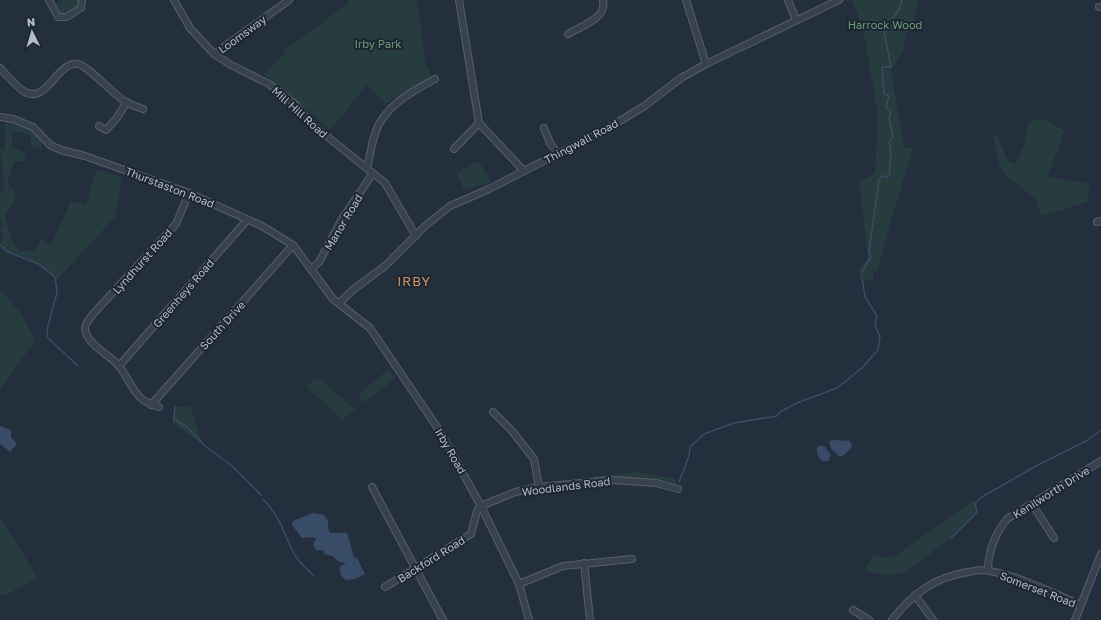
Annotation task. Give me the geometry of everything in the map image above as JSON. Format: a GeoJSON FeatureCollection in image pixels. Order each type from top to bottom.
{"type":"FeatureCollection","features":[{"type":"Feature","properties":{"kind":"street"},"geometry":{"type":"LineString","coordinates":[[51,1],[58,17],[63,18],[81,8],[82,0]]}},
{"type":"Feature","properties":{"kind":"street","name":"Mill Hill Road"},"geometry":{"type":"LineString","coordinates":[[174,0],[190,28],[214,54],[231,65],[269,84],[297,106],[313,125],[385,183],[416,236]]}},
{"type":"Feature","properties":{"kind":"street","name":"Loomsway"},"geometry":{"type":"LineString","coordinates":[[214,54],[289,0]]}},
{"type":"Feature","properties":{"kind":"street"},"geometry":{"type":"LineString","coordinates":[[459,0],[479,123],[524,171]]}},
{"type":"Feature","properties":{"kind":"street"},"geometry":{"type":"LineString","coordinates":[[568,34],[597,17],[603,10],[603,0]]}},
{"type":"Feature","properties":{"kind":"street"},"geometry":{"type":"LineString","coordinates":[[686,0],[706,64]]}},
{"type":"Feature","properties":{"kind":"street"},"geometry":{"type":"LineString","coordinates":[[788,0],[796,20]]}},
{"type":"Feature","properties":{"kind":"street","name":"Thingwall Road"},"geometry":{"type":"LineString","coordinates":[[339,303],[354,289],[385,266],[425,226],[450,206],[558,154],[643,106],[681,78],[706,64],[839,0]]}},
{"type":"Feature","properties":{"kind":"street"},"geometry":{"type":"LineString","coordinates":[[0,68],[22,90],[28,93],[37,93],[48,87],[64,68],[71,64],[82,65],[127,102],[143,109]]}},
{"type":"Feature","properties":{"kind":"street"},"geometry":{"type":"LineString","coordinates":[[367,168],[375,134],[387,111],[393,105],[435,79]]}},
{"type":"Feature","properties":{"kind":"street"},"geometry":{"type":"LineString","coordinates":[[99,126],[106,130],[116,119],[127,102]]}},
{"type":"Feature","properties":{"kind":"street","name":"Thurstaston Road"},"geometry":{"type":"LineString","coordinates":[[0,117],[12,119],[33,128],[50,145],[61,150],[85,156],[189,193],[280,235],[293,245],[333,299],[339,303]]}},
{"type":"Feature","properties":{"kind":"street"},"geometry":{"type":"LineString","coordinates":[[454,149],[479,123]]}},
{"type":"Feature","properties":{"kind":"street"},"geometry":{"type":"LineString","coordinates":[[544,128],[550,143],[558,154]]}},
{"type":"Feature","properties":{"kind":"street","name":"Manor Road"},"geometry":{"type":"LineString","coordinates":[[311,269],[319,262],[342,218],[373,173]]}},
{"type":"Feature","properties":{"kind":"street","name":"Lyndhurst Road"},"geometry":{"type":"LineString","coordinates":[[119,366],[86,334],[86,323],[176,224],[189,193]]}},
{"type":"Feature","properties":{"kind":"street","name":"Greenheys Road"},"geometry":{"type":"LineString","coordinates":[[119,366],[247,220]]}},
{"type":"Feature","properties":{"kind":"street","name":"South Drive"},"geometry":{"type":"LineString","coordinates":[[151,405],[293,245]]}},
{"type":"Feature","properties":{"kind":"street","name":"Irby Road"},"geometry":{"type":"LineString","coordinates":[[339,303],[370,328],[439,430],[481,506],[519,584],[530,620]]}},
{"type":"Feature","properties":{"kind":"street"},"geometry":{"type":"LineString","coordinates":[[119,366],[130,386],[151,405],[159,407]]}},
{"type":"Feature","properties":{"kind":"street"},"geometry":{"type":"LineString","coordinates":[[493,412],[512,431],[534,459],[539,487]]}},
{"type":"Feature","properties":{"kind":"street","name":"Kenilworth Drive"},"geometry":{"type":"LineString","coordinates":[[988,570],[991,550],[1001,526],[1015,513],[1101,461]]}},
{"type":"Feature","properties":{"kind":"street","name":"Woodlands Road"},"geometry":{"type":"LineString","coordinates":[[481,506],[515,492],[539,487],[612,480],[656,483],[678,489]]}},
{"type":"Feature","properties":{"kind":"street"},"geometry":{"type":"LineString","coordinates":[[372,487],[443,620]]}},
{"type":"Feature","properties":{"kind":"street"},"geometry":{"type":"LineString","coordinates":[[1032,504],[1054,538]]}},
{"type":"Feature","properties":{"kind":"street","name":"Backford Road"},"geometry":{"type":"LineString","coordinates":[[385,587],[471,534],[477,511],[481,506]]}},
{"type":"Feature","properties":{"kind":"street"},"geometry":{"type":"LineString","coordinates":[[1076,620],[1101,554]]}},
{"type":"Feature","properties":{"kind":"street"},"geometry":{"type":"LineString","coordinates":[[519,584],[564,566],[632,559]]}},
{"type":"Feature","properties":{"kind":"street"},"geometry":{"type":"LineString","coordinates":[[584,563],[590,620]]}},
{"type":"Feature","properties":{"kind":"street","name":"Somerset Road"},"geometry":{"type":"LineString","coordinates":[[892,620],[904,604],[930,584],[953,574],[988,570],[1016,579],[1082,605]]}},
{"type":"Feature","properties":{"kind":"street"},"geometry":{"type":"LineString","coordinates":[[915,595],[933,620]]}},
{"type":"Feature","properties":{"kind":"street"},"geometry":{"type":"LineString","coordinates":[[853,610],[869,620]]}},
{"type":"Feature","properties":{"kind":"green space"},"geometry":{"type":"Polygon","coordinates":[[[60,0],[80,0],[80,6],[62,15],[58,12],[56,6],[60,0]]]}},
{"type":"Feature","properties":{"kind":"green space","name":"Irby Park"},"geometry":{"type":"Polygon","coordinates":[[[347,0],[417,0],[425,61],[431,76],[411,90],[402,93],[384,106],[383,101],[367,85],[330,130],[264,74],[285,53],[284,50],[348,4],[347,0]]]}},
{"type":"Feature","properties":{"kind":"green space","name":"Harrock Wood"},"geometry":{"type":"Polygon","coordinates":[[[852,0],[919,0],[913,21],[906,34],[903,51],[891,70],[904,148],[913,148],[884,244],[878,270],[873,272],[873,280],[860,279],[859,268],[868,259],[859,181],[870,177],[875,172],[878,117],[866,44],[859,18],[852,0]]]}},
{"type":"Feature","properties":{"kind":"green space"},"geometry":{"type":"Polygon","coordinates":[[[1037,119],[1048,121],[1064,131],[1048,177],[1090,184],[1087,202],[1041,216],[1036,200],[1006,175],[999,166],[994,138],[996,134],[1008,161],[1016,164],[1024,144],[1029,123],[1037,119]]]}},
{"type":"Feature","properties":{"kind":"green space"},"geometry":{"type":"Polygon","coordinates":[[[8,122],[31,130],[39,138],[42,149],[33,147],[31,144],[31,137],[24,132],[12,132],[12,147],[25,153],[25,161],[15,161],[11,174],[8,178],[9,189],[14,189],[15,202],[5,213],[11,238],[13,243],[20,251],[34,251],[42,239],[51,246],[71,201],[86,204],[97,169],[122,178],[115,217],[55,282],[55,277],[39,264],[8,252],[0,245],[4,238],[0,230],[3,227],[0,219],[0,193],[5,189],[0,150],[5,151],[5,125],[8,122]]]}},
{"type":"Feature","properties":{"kind":"green space"},"geometry":{"type":"Polygon","coordinates":[[[478,161],[492,182],[464,190],[457,173],[478,161]]]}},
{"type":"Feature","properties":{"kind":"green space"},"geometry":{"type":"Polygon","coordinates":[[[0,291],[6,296],[20,314],[35,341],[0,389],[0,291]]]}},
{"type":"Feature","properties":{"kind":"green space"},"geometry":{"type":"Polygon","coordinates":[[[389,369],[396,378],[364,402],[361,400],[359,394],[389,369]]]}},
{"type":"Feature","properties":{"kind":"green space"},"geometry":{"type":"Polygon","coordinates":[[[320,379],[355,409],[342,420],[306,386],[314,380],[320,379]]]}},
{"type":"Feature","properties":{"kind":"green space"},"geometry":{"type":"Polygon","coordinates":[[[175,407],[190,407],[199,433],[200,442],[172,423],[175,407]]]}},
{"type":"Feature","properties":{"kind":"green space"},"geometry":{"type":"Polygon","coordinates":[[[639,472],[675,479],[677,488],[655,480],[595,479],[595,476],[639,472]]]}},
{"type":"Feature","properties":{"kind":"green space"},"geometry":{"type":"Polygon","coordinates":[[[974,500],[977,512],[951,538],[904,573],[887,576],[865,570],[874,554],[887,558],[895,556],[974,500]]]}},
{"type":"Feature","properties":{"kind":"green space"},"geometry":{"type":"Polygon","coordinates":[[[0,520],[2,520],[38,578],[14,590],[14,592],[0,596],[0,520]]]}},
{"type":"Feature","properties":{"kind":"water"},"geometry":{"type":"Polygon","coordinates":[[[0,426],[11,430],[11,437],[17,444],[10,452],[0,444],[0,426]]]}},
{"type":"Feature","properties":{"kind":"water"},"geometry":{"type":"Polygon","coordinates":[[[832,440],[850,441],[852,447],[840,457],[832,450],[829,442],[832,440]]]}},
{"type":"Feature","properties":{"kind":"water"},"geometry":{"type":"Polygon","coordinates":[[[818,446],[824,446],[831,455],[828,461],[822,461],[819,458],[817,454],[818,446]]]}},
{"type":"Feature","properties":{"kind":"water"},"geometry":{"type":"Polygon","coordinates":[[[313,513],[324,515],[328,521],[330,533],[347,533],[354,557],[357,558],[365,574],[355,579],[346,580],[342,577],[339,567],[346,563],[339,562],[333,556],[324,554],[324,550],[316,550],[313,545],[316,539],[314,537],[302,538],[292,525],[293,521],[313,513]]]}},
{"type":"Feature","properties":{"kind":"waterway"},"geometry":{"type":"LineString","coordinates":[[862,272],[871,257],[869,251],[879,180],[882,176],[887,177],[890,173],[891,150],[889,142],[893,136],[889,117],[891,112],[886,107],[889,96],[884,94],[882,67],[891,67],[884,31],[889,30],[895,25],[892,19],[900,8],[902,0]]}},
{"type":"Feature","properties":{"kind":"waterway"},"geometry":{"type":"LineString","coordinates":[[0,245],[8,252],[39,264],[55,277],[57,293],[48,325],[47,337],[78,366]]}},
{"type":"Feature","properties":{"kind":"waterway"},"geometry":{"type":"LineString","coordinates":[[679,482],[689,456],[690,447],[704,434],[734,423],[777,416],[780,412],[797,403],[837,388],[862,368],[878,350],[880,336],[875,326],[877,316],[865,297],[862,278]]}},
{"type":"Feature","properties":{"kind":"waterway"},"geometry":{"type":"LineString","coordinates":[[175,407],[174,419],[187,427],[204,445],[232,466],[261,495]]}},
{"type":"Feature","properties":{"kind":"waterway"},"geometry":{"type":"LineString","coordinates":[[951,538],[977,512],[975,503],[982,497],[1038,465],[1086,441],[1101,430]]}},
{"type":"Feature","properties":{"kind":"waterway"},"geometry":{"type":"LineString","coordinates":[[263,499],[274,512],[296,558],[314,576]]}},
{"type":"Feature","properties":{"kind":"district","name":"IRBY"},"geometry":{"type":"Point","coordinates":[414,281]}}]}
